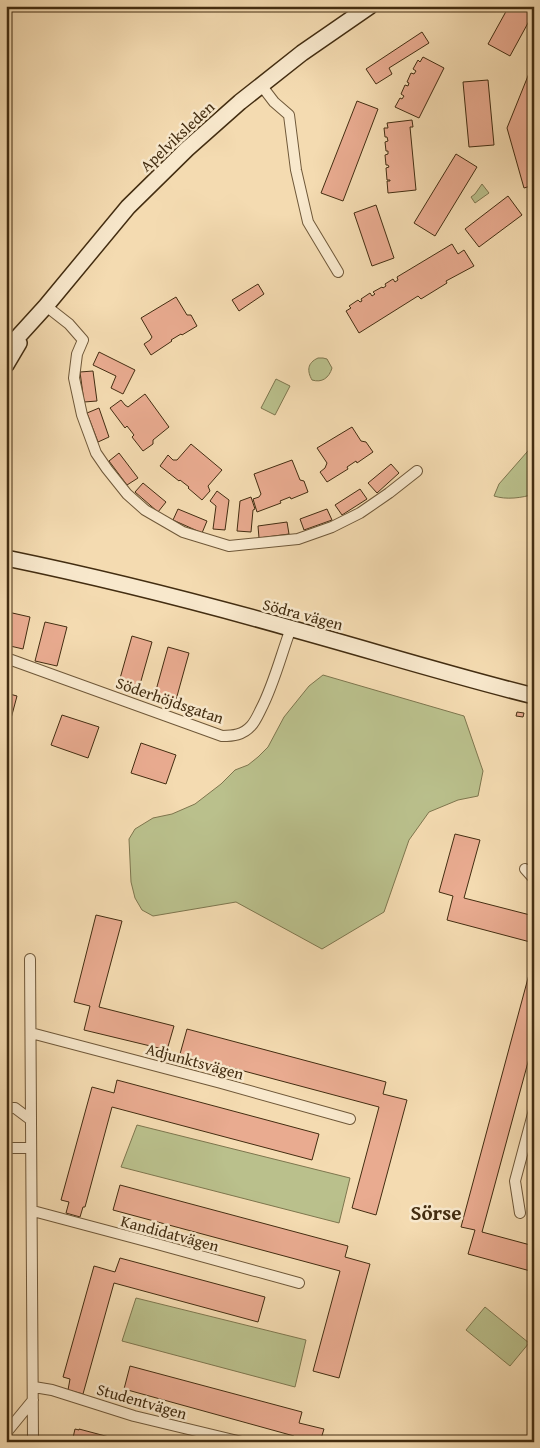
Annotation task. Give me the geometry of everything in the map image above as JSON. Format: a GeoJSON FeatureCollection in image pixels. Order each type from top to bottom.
{"type":"FeatureCollection","features":[{"type":"Feature","properties":{"kind":"street","name":"Apelviksleden"},"geometry":{"type":"LineString","coordinates":[[6,350],[46,306],[128,208],[194,143],[221,118],[302,53],[370,6]]}},
{"type":"Feature","properties":{"kind":"street"},"geometry":{"type":"LineString","coordinates":[[261,85],[289,115],[296,170],[308,222],[338,272]]}},
{"type":"Feature","properties":{"kind":"street"},"geometry":{"type":"LineString","coordinates":[[46,306],[69,324],[83,340],[77,354],[74,378],[82,415],[96,453],[127,494],[145,510],[183,532],[229,546],[298,539],[332,527],[360,513],[417,471]]}},
{"type":"Feature","properties":{"kind":"street","name":"Apelviksleden"},"geometry":{"type":"LineString","coordinates":[[6,365],[34,318]]}},
{"type":"Feature","properties":{"kind":"street","name":"Södra vägen"},"geometry":{"type":"LineString","coordinates":[[6,558],[150,590],[534,696]]}},
{"type":"Feature","properties":{"kind":"street","name":"Södra vägen"},"geometry":{"type":"LineString","coordinates":[[6,570],[29,568],[62,570]]}},
{"type":"Feature","properties":{"kind":"street","name":"Söderhöjdsgatan"},"geometry":{"type":"LineString","coordinates":[[6,658],[222,736],[232,736],[252,726],[257,717],[266,700],[291,628]]}},
{"type":"Feature","properties":{"kind":"street"},"geometry":{"type":"LineString","coordinates":[[525,869],[534,879]]}},
{"type":"Feature","properties":{"kind":"street"},"geometry":{"type":"LineString","coordinates":[[30,958],[34,1442]]}},
{"type":"Feature","properties":{"kind":"street","name":"Adjunktsvägen"},"geometry":{"type":"LineString","coordinates":[[31,1033],[350,1119]]}},
{"type":"Feature","properties":{"kind":"street"},"geometry":{"type":"LineString","coordinates":[[6,1108],[15,1108],[31,1120]]}},
{"type":"Feature","properties":{"kind":"street"},"geometry":{"type":"LineString","coordinates":[[520,1213],[515,1181],[534,1110]]}},
{"type":"Feature","properties":{"kind":"street"},"geometry":{"type":"LineString","coordinates":[[6,1148],[31,1148]]}},
{"type":"Feature","properties":{"kind":"street","name":"Kandidatvägen"},"geometry":{"type":"LineString","coordinates":[[33,1211],[299,1283]]}},
{"type":"Feature","properties":{"kind":"street","name":"Studentvägen"},"geometry":{"type":"LineString","coordinates":[[34,1387],[52,1390],[134,1416],[242,1442]]}},
{"type":"Feature","properties":{"kind":"street"},"geometry":{"type":"LineString","coordinates":[[6,1433],[33,1400]]}},
{"type":"Feature","properties":{"kind":"green space"},"geometry":{"type":"Polygon","coordinates":[[[482,184],[489,193],[475,203],[471,197],[482,184]]]}},
{"type":"Feature","properties":{"kind":"green space"},"geometry":{"type":"Polygon","coordinates":[[[318,358],[327,359],[332,368],[325,379],[316,381],[312,380],[309,368],[312,362],[318,358]]]}},
{"type":"Feature","properties":{"kind":"green space"},"geometry":{"type":"Polygon","coordinates":[[[276,379],[290,386],[275,415],[261,408],[276,379]]]}},
{"type":"Feature","properties":{"kind":"green space"},"geometry":{"type":"Polygon","coordinates":[[[534,444],[534,494],[514,498],[494,496],[499,484],[534,444]]]}},
{"type":"Feature","properties":{"kind":"green space"},"geometry":{"type":"Polygon","coordinates":[[[323,675],[464,716],[483,771],[478,796],[458,800],[429,812],[409,840],[384,912],[322,949],[236,902],[153,916],[142,910],[135,898],[131,882],[129,839],[135,829],[153,818],[172,814],[195,804],[221,784],[235,770],[248,765],[258,757],[268,747],[284,717],[309,686],[323,675]]]}},
{"type":"Feature","properties":{"kind":"green space"},"geometry":{"type":"Polygon","coordinates":[[[137,1125],[350,1178],[339,1223],[121,1167],[137,1125]]]}},
{"type":"Feature","properties":{"kind":"green space"},"geometry":{"type":"Polygon","coordinates":[[[136,1298],[306,1340],[295,1387],[122,1341],[136,1298]]]}},
{"type":"Feature","properties":{"kind":"green space"},"geometry":{"type":"Polygon","coordinates":[[[485,1307],[529,1343],[510,1366],[466,1330],[485,1307]]]}},
{"type":"Feature","properties":{"kind":"building"},"geometry":{"type":"Polygon","coordinates":[[[509,6],[534,6],[534,12],[510,56],[488,44],[509,6]]]}},
{"type":"Feature","properties":{"kind":"building"},"geometry":{"type":"Polygon","coordinates":[[[422,32],[429,43],[389,68],[392,74],[376,84],[366,69],[422,32]]]}},
{"type":"Feature","properties":{"kind":"building"},"geometry":{"type":"Polygon","coordinates":[[[423,57],[444,68],[419,118],[395,107],[400,98],[402,99],[404,96],[401,94],[405,85],[408,86],[409,83],[407,82],[411,73],[414,74],[416,71],[413,69],[418,60],[420,62],[423,57]]]}},
{"type":"Feature","properties":{"kind":"building"},"geometry":{"type":"Polygon","coordinates":[[[534,61],[534,185],[524,188],[507,128],[534,61]]]}},
{"type":"Feature","properties":{"kind":"building"},"geometry":{"type":"Polygon","coordinates":[[[488,80],[494,145],[469,147],[463,82],[488,80]]]}},
{"type":"Feature","properties":{"kind":"building"},"geometry":{"type":"Polygon","coordinates":[[[357,101],[378,109],[343,201],[321,193],[357,101]]]}},
{"type":"Feature","properties":{"kind":"building"},"geometry":{"type":"Polygon","coordinates":[[[412,120],[413,127],[410,127],[416,190],[388,193],[387,181],[390,180],[387,180],[386,168],[389,167],[386,165],[385,155],[388,154],[388,151],[386,151],[385,142],[388,141],[387,137],[385,137],[384,128],[388,128],[387,123],[412,120]]]}},
{"type":"Feature","properties":{"kind":"building"},"geometry":{"type":"Polygon","coordinates":[[[456,154],[477,167],[435,236],[414,223],[456,154]]]}},
{"type":"Feature","properties":{"kind":"building"},"geometry":{"type":"Polygon","coordinates":[[[508,196],[522,215],[479,247],[465,229],[508,196]]]}},
{"type":"Feature","properties":{"kind":"building"},"geometry":{"type":"Polygon","coordinates":[[[376,205],[394,258],[372,266],[354,213],[376,205]]]}},
{"type":"Feature","properties":{"kind":"building"},"geometry":{"type":"Polygon","coordinates":[[[452,244],[458,254],[464,250],[474,266],[446,281],[447,283],[421,299],[418,296],[359,333],[346,311],[351,308],[349,306],[358,300],[362,301],[361,299],[370,293],[372,296],[375,294],[373,292],[386,286],[385,284],[393,279],[395,282],[398,280],[397,277],[452,244]]]}},
{"type":"Feature","properties":{"kind":"building"},"geometry":{"type":"Polygon","coordinates":[[[258,284],[264,294],[239,311],[232,300],[258,284]]]}},
{"type":"Feature","properties":{"kind":"building"},"geometry":{"type":"Polygon","coordinates":[[[176,297],[187,315],[191,315],[197,326],[171,340],[151,355],[144,344],[152,337],[141,318],[176,297]]]}},
{"type":"Feature","properties":{"kind":"building"},"geometry":{"type":"Polygon","coordinates":[[[99,352],[135,370],[123,394],[111,388],[116,376],[93,365],[99,352]]]}},
{"type":"Feature","properties":{"kind":"building"},"geometry":{"type":"Polygon","coordinates":[[[93,371],[97,401],[84,402],[80,372],[93,371]]]}},
{"type":"Feature","properties":{"kind":"building"},"geometry":{"type":"Polygon","coordinates":[[[145,394],[169,427],[153,440],[153,444],[143,451],[132,437],[134,435],[127,426],[125,428],[110,408],[121,400],[128,407],[145,394]]]}},
{"type":"Feature","properties":{"kind":"building"},"geometry":{"type":"Polygon","coordinates":[[[99,408],[109,437],[98,442],[87,413],[99,408]]]}},
{"type":"Feature","properties":{"kind":"building"},"geometry":{"type":"Polygon","coordinates":[[[352,427],[361,441],[366,442],[373,452],[357,463],[356,461],[347,467],[348,469],[327,482],[320,472],[327,463],[317,448],[352,427]]]}},
{"type":"Feature","properties":{"kind":"building"},"geometry":{"type":"Polygon","coordinates":[[[191,444],[222,470],[208,486],[210,491],[202,500],[189,487],[160,466],[168,455],[173,460],[177,460],[191,444]]]}},
{"type":"Feature","properties":{"kind":"building"},"geometry":{"type":"Polygon","coordinates":[[[119,453],[138,478],[127,485],[109,461],[119,453]]]}},
{"type":"Feature","properties":{"kind":"building"},"geometry":{"type":"Polygon","coordinates":[[[292,460],[300,480],[304,481],[308,492],[291,499],[290,497],[280,501],[281,503],[257,512],[253,499],[261,494],[254,474],[292,460]]]}},
{"type":"Feature","properties":{"kind":"building"},"geometry":{"type":"Polygon","coordinates":[[[391,464],[399,473],[377,493],[368,483],[391,464]]]}},
{"type":"Feature","properties":{"kind":"building"},"geometry":{"type":"Polygon","coordinates":[[[143,483],[166,502],[158,512],[135,492],[143,483]]]}},
{"type":"Feature","properties":{"kind":"building"},"geometry":{"type":"Polygon","coordinates":[[[360,489],[367,499],[342,515],[335,505],[360,489]]]}},
{"type":"Feature","properties":{"kind":"building"},"geometry":{"type":"Polygon","coordinates":[[[217,491],[229,500],[225,530],[213,529],[216,506],[210,501],[217,491]]]}},
{"type":"Feature","properties":{"kind":"building"},"geometry":{"type":"Polygon","coordinates":[[[251,497],[255,509],[253,510],[251,532],[237,531],[240,501],[251,497]]]}},
{"type":"Feature","properties":{"kind":"building"},"geometry":{"type":"Polygon","coordinates":[[[178,509],[207,521],[202,533],[173,520],[178,509]]]}},
{"type":"Feature","properties":{"kind":"building"},"geometry":{"type":"Polygon","coordinates":[[[327,509],[332,520],[304,530],[300,519],[327,509]]]}},
{"type":"Feature","properties":{"kind":"building"},"geometry":{"type":"Polygon","coordinates":[[[287,522],[289,534],[259,538],[258,526],[287,522]]]}},
{"type":"Feature","properties":{"kind":"building"},"geometry":{"type":"Polygon","coordinates":[[[8,612],[30,617],[23,649],[6,645],[6,619],[8,612]]]}},
{"type":"Feature","properties":{"kind":"building"},"geometry":{"type":"Polygon","coordinates":[[[45,622],[67,627],[57,666],[35,661],[45,622]]]}},
{"type":"Feature","properties":{"kind":"building"},"geometry":{"type":"Polygon","coordinates":[[[132,636],[152,642],[137,695],[117,689],[132,636]]]}},
{"type":"Feature","properties":{"kind":"building"},"geometry":{"type":"Polygon","coordinates":[[[168,647],[189,653],[174,707],[153,701],[168,647]]]}},
{"type":"Feature","properties":{"kind":"building"},"geometry":{"type":"Polygon","coordinates":[[[6,693],[17,696],[9,726],[6,725],[6,693]]]}},
{"type":"Feature","properties":{"kind":"building"},"geometry":{"type":"Polygon","coordinates":[[[517,712],[524,713],[523,717],[516,716],[517,712]]]}},
{"type":"Feature","properties":{"kind":"building"},"geometry":{"type":"Polygon","coordinates":[[[62,715],[99,727],[88,758],[51,745],[62,715]]]}},
{"type":"Feature","properties":{"kind":"building"},"geometry":{"type":"Polygon","coordinates":[[[141,743],[176,755],[166,784],[131,773],[141,743]]]}},
{"type":"Feature","properties":{"kind":"building"},"geometry":{"type":"Polygon","coordinates":[[[455,834],[480,840],[464,898],[534,916],[534,943],[447,920],[453,896],[439,892],[455,834]]]}},
{"type":"Feature","properties":{"kind":"building"},"geometry":{"type":"Polygon","coordinates":[[[96,915],[122,921],[99,1007],[174,1026],[167,1050],[84,1030],[90,1006],[74,1002],[96,915]]]}},
{"type":"Feature","properties":{"kind":"building"},"geometry":{"type":"Polygon","coordinates":[[[531,967],[534,968],[534,1040],[482,1232],[534,1246],[534,1272],[468,1254],[475,1230],[461,1227],[531,967]]]}},
{"type":"Feature","properties":{"kind":"building"},"geometry":{"type":"Polygon","coordinates":[[[187,1029],[386,1082],[383,1094],[407,1100],[376,1215],[352,1208],[379,1107],[180,1054],[187,1029]]]}},
{"type":"Feature","properties":{"kind":"building"},"geometry":{"type":"Polygon","coordinates":[[[117,1080],[319,1134],[312,1160],[112,1107],[85,1207],[83,1207],[80,1217],[66,1213],[69,1202],[61,1200],[92,1087],[114,1093],[117,1080]]]}},
{"type":"Feature","properties":{"kind":"building"},"geometry":{"type":"Polygon","coordinates":[[[120,1185],[348,1246],[345,1257],[370,1264],[339,1378],[313,1371],[340,1271],[113,1210],[120,1185]]]}},
{"type":"Feature","properties":{"kind":"building"},"geometry":{"type":"Polygon","coordinates":[[[120,1258],[265,1297],[258,1322],[114,1283],[83,1394],[68,1390],[70,1379],[63,1377],[94,1266],[115,1272],[120,1258]]]}},
{"type":"Feature","properties":{"kind":"building"},"geometry":{"type":"Polygon","coordinates":[[[130,1366],[302,1412],[299,1423],[324,1429],[320,1442],[293,1442],[294,1436],[124,1389],[130,1366]]]}},
{"type":"Feature","properties":{"kind":"building"},"geometry":{"type":"Polygon","coordinates":[[[75,1429],[79,1429],[128,1442],[72,1442],[75,1429]]]}},
{"type":"Feature","properties":{"kind":"district","name":"Sörse"},"geometry":{"type":"Point","coordinates":[436,1212]}}]}
